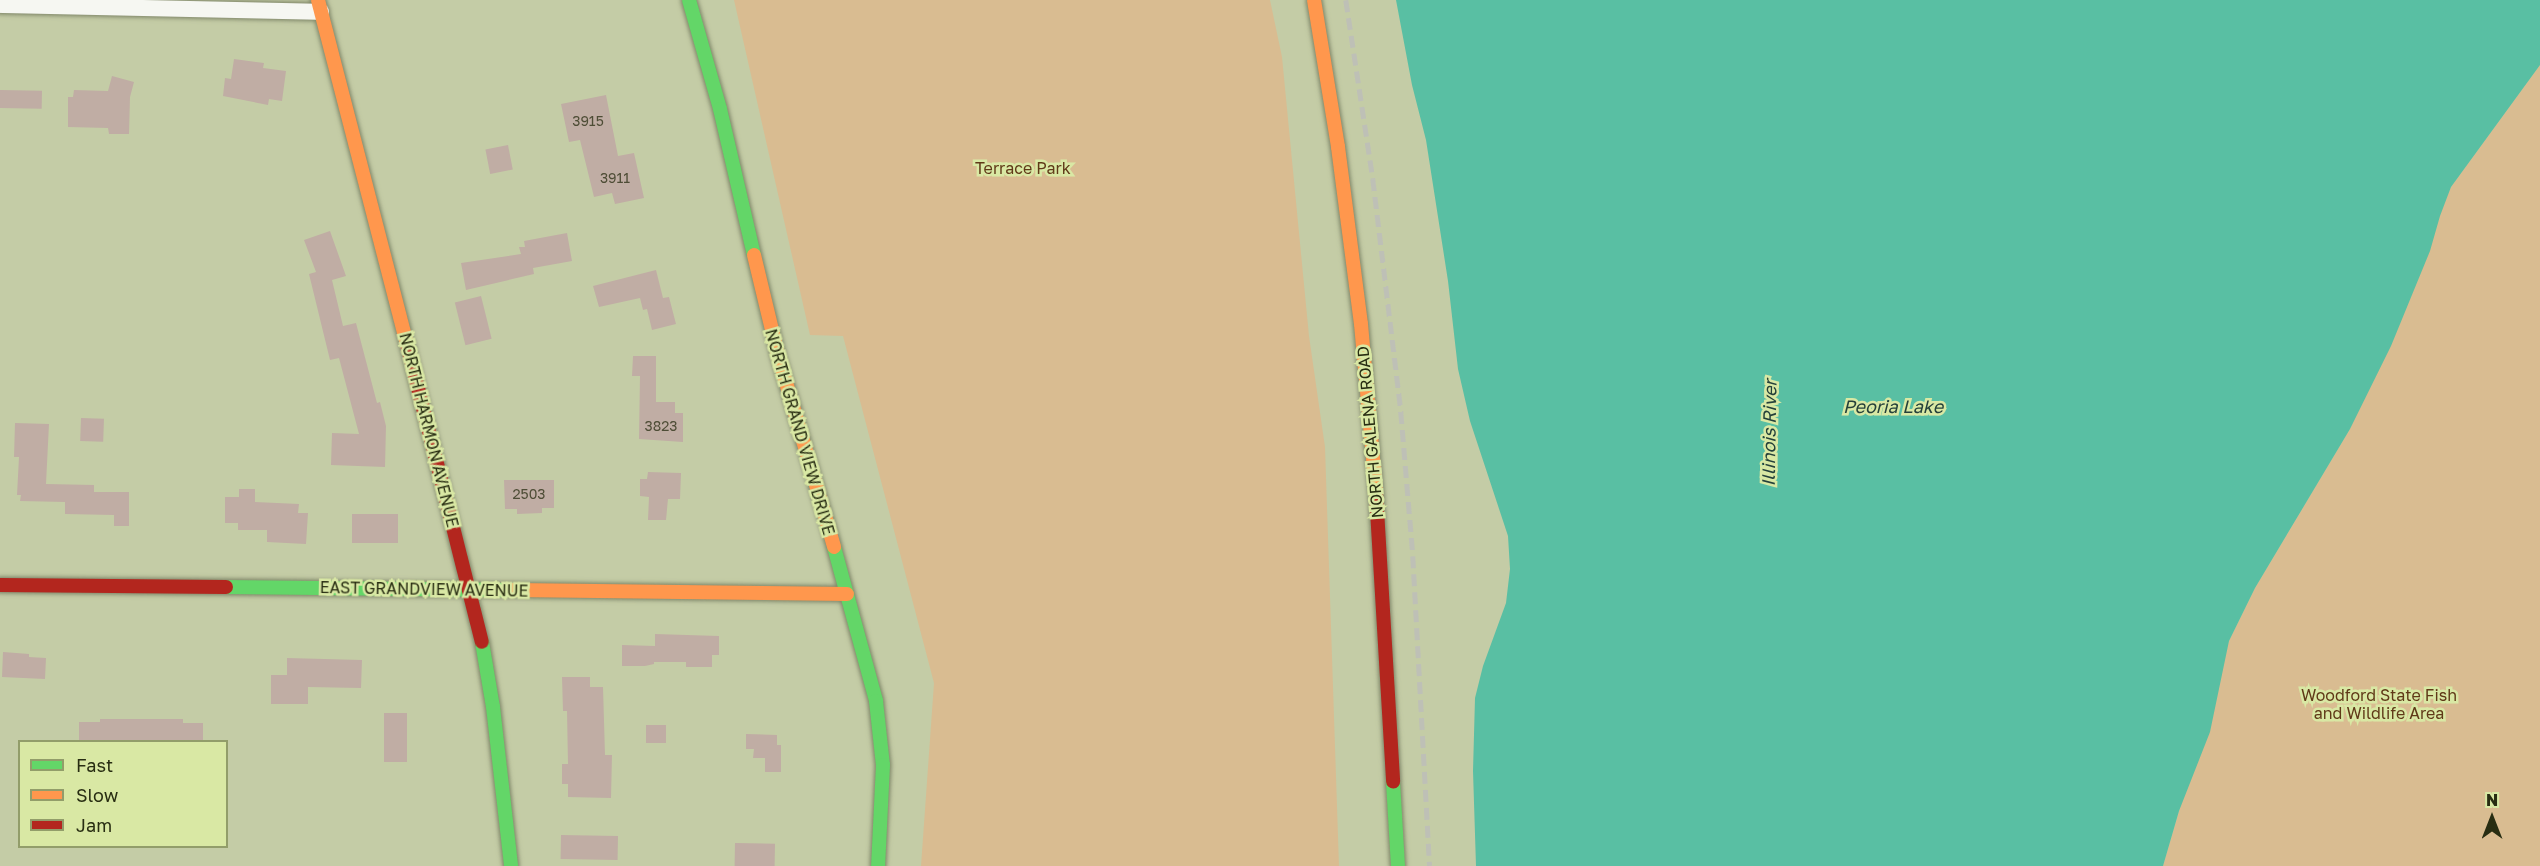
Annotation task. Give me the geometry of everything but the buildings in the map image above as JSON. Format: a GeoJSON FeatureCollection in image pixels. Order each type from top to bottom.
{"type":"FeatureCollection","features":[{"type":"Feature","properties":{"kind":"street","name":"NORTH GRAND VIEW DRIVE"},"geometry":{"type":"LineString","coordinates":[[689,0],[720,109],[778,355],[870,675],[881,735],[883,786],[878,866]]}},
{"type":"Feature","properties":{"kind":"street","name":"NORTH GALENA ROAD"},"geometry":{"type":"LineString","coordinates":[[1314,0],[1351,240],[1369,412],[1385,629],[1398,866]]}},
{"type":"Feature","properties":{"kind":"street"},"geometry":{"type":"LineString","coordinates":[[0,5],[320,6]]}},
{"type":"Feature","properties":{"kind":"street","name":"NORTH HARMON AVENUE"},"geometry":{"type":"LineString","coordinates":[[320,6],[470,590],[494,707],[511,866]]}},
{"type":"Feature","properties":{"kind":"street","name":"EAST GRANDVIEW AVENUE"},"geometry":{"type":"LineString","coordinates":[[0,585],[847,594]]}},
{"type":"Feature","properties":{"kind":"green space","name":"Terrace Park"},"geometry":{"type":"Polygon","coordinates":[[[734,0],[1270,0],[1282,57],[1309,336],[1325,447],[1339,866],[921,866],[934,683],[843,336],[810,335],[734,0]]]}},
{"type":"Feature","properties":{"kind":"green space","name":"Woodford State Fish and Wildlife Area"},"geometry":{"type":"Polygon","coordinates":[[[2540,65],[2540,866],[2163,866],[2229,641],[2255,588],[2350,429],[2451,187],[2540,65]]]}},
{"type":"Feature","properties":{"kind":"water","name":"Peoria Lake"},"geometry":{"type":"Polygon","coordinates":[[[1396,0],[2540,0],[2540,65],[2451,187],[2430,251],[2391,346],[2350,429],[2255,588],[2229,641],[2210,732],[2179,811],[2163,866],[1476,866],[1473,771],[1475,698],[1483,666],[1506,603],[1510,569],[1508,536],[1470,421],[1458,369],[1448,281],[1426,140],[1412,85],[1396,0]]]}},
{"type":"Feature","properties":{"kind":"railway"},"geometry":{"type":"LineString","coordinates":[[1346,0],[1373,179],[1401,412],[1413,556],[1430,866]]}},
{"type":"Feature","properties":{"kind":"traffic: fast"},"geometry":{"type":"LineString","coordinates":[[689,0],[720,109],[754,255]]}},
{"type":"Feature","properties":{"kind":"traffic: fast"},"geometry":{"type":"LineString","coordinates":[[834,547],[876,701],[883,765],[878,866]]}},
{"type":"Feature","properties":{"kind":"traffic: fast"},"geometry":{"type":"LineString","coordinates":[[226,587],[513,590]]}},
{"type":"Feature","properties":{"kind":"traffic: fast"},"geometry":{"type":"LineString","coordinates":[[482,642],[493,707],[511,866]]}},
{"type":"Feature","properties":{"kind":"traffic: fast"},"geometry":{"type":"LineString","coordinates":[[1393,782],[1398,866]]}},
{"type":"Feature","properties":{"kind":"traffic: slow"},"geometry":{"type":"LineString","coordinates":[[318,0],[407,344]]}},
{"type":"Feature","properties":{"kind":"traffic: slow"},"geometry":{"type":"LineString","coordinates":[[1314,0],[1338,147],[1361,324],[1376,493]]}},
{"type":"Feature","properties":{"kind":"traffic: slow"},"geometry":{"type":"LineString","coordinates":[[754,255],[778,355],[834,547]]}},
{"type":"Feature","properties":{"kind":"traffic: slow"},"geometry":{"type":"LineString","coordinates":[[513,590],[847,594]]}},
{"type":"Feature","properties":{"kind":"traffic: jam"},"geometry":{"type":"LineString","coordinates":[[407,344],[482,642]]}},
{"type":"Feature","properties":{"kind":"traffic: jam"},"geometry":{"type":"LineString","coordinates":[[1376,493],[1393,782]]}},
{"type":"Feature","properties":{"kind":"traffic: jam"},"geometry":{"type":"LineString","coordinates":[[0,585],[226,587]]}},
{"type":"Feature","properties":{"kind":"water label","name":"Illinois River"},"geometry":{"type":"Point","coordinates":[1769,433]}}]}
